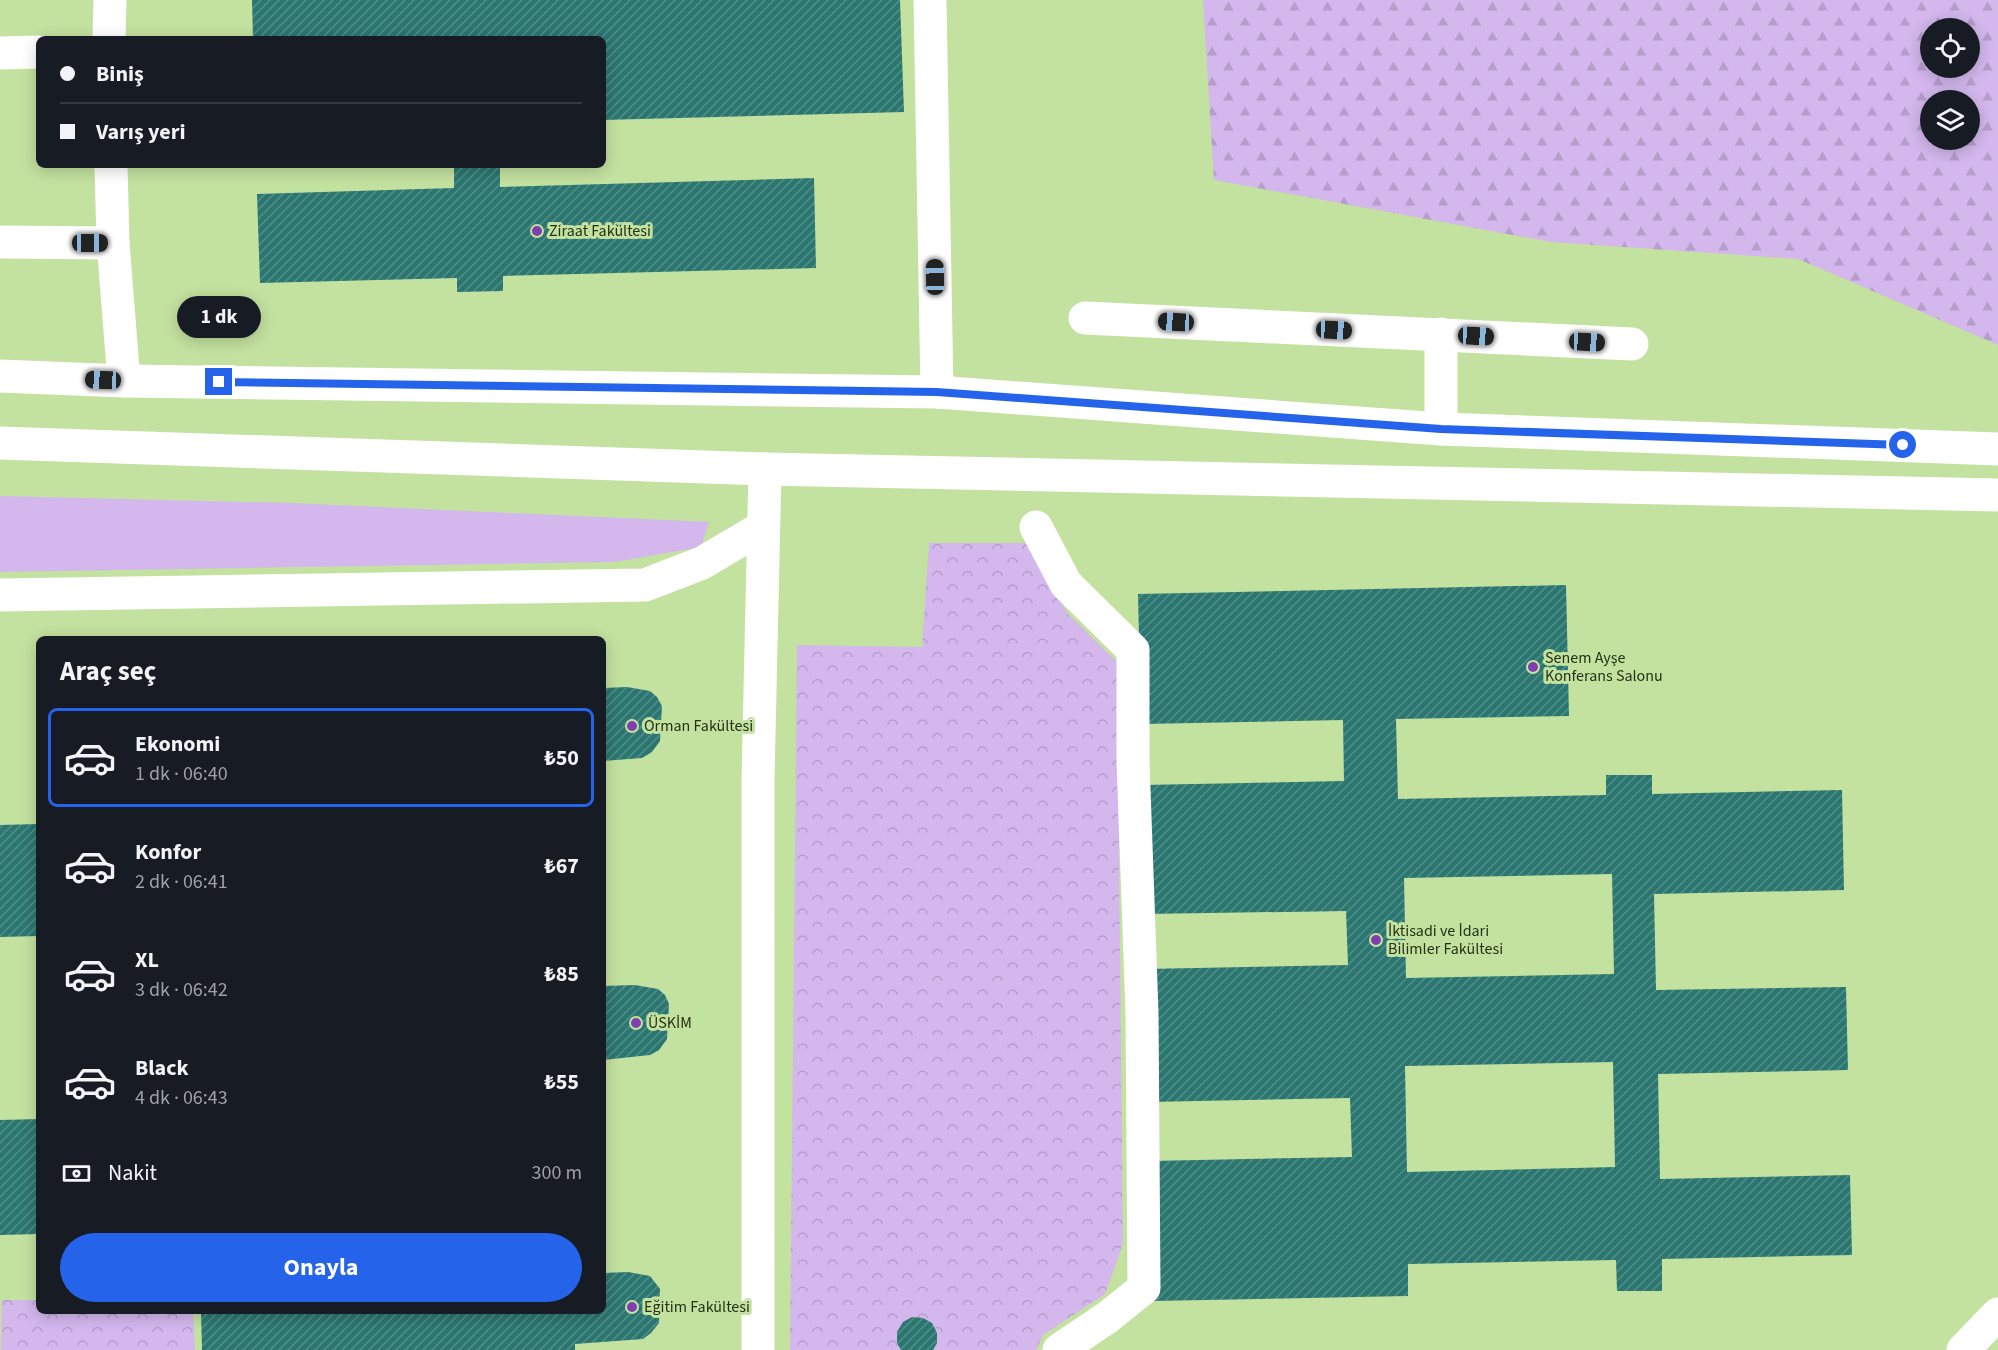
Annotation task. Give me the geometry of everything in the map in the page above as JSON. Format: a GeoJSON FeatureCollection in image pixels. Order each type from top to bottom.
{"type":"FeatureCollection","features":[{"type":"Feature","properties":{"kind":"street"},"geometry":{"type":"LineString","coordinates":[[109,36],[110,0]]}},
{"type":"Feature","properties":{"kind":"street"},"geometry":{"type":"LineString","coordinates":[[930,0],[937,392]]}},
{"type":"Feature","properties":{"kind":"street"},"geometry":{"type":"LineString","coordinates":[[0,53],[36,52]]}},
{"type":"Feature","properties":{"kind":"street"},"geometry":{"type":"LineString","coordinates":[[111,168],[112,243],[124,381]]}},
{"type":"Feature","properties":{"kind":"street"},"geometry":{"type":"LineString","coordinates":[[0,242],[112,243]]}},
{"type":"Feature","properties":{"kind":"street"},"geometry":{"type":"LineString","coordinates":[[1085,318],[1632,344]]}},
{"type":"Feature","properties":{"kind":"street"},"geometry":{"type":"LineString","coordinates":[[1440,334],[1441,429]]}},
{"type":"Feature","properties":{"kind":"street"},"geometry":{"type":"LineString","coordinates":[[0,376],[124,381],[937,392],[1441,429],[1998,448]]}},
{"type":"Feature","properties":{"kind":"street"},"geometry":{"type":"LineString","coordinates":[[0,443],[765,469],[1998,495]]}},
{"type":"Feature","properties":{"kind":"street"},"geometry":{"type":"LineString","coordinates":[[758,1350],[758,780],[765,469]]}},
{"type":"Feature","properties":{"kind":"street"},"geometry":{"type":"LineString","coordinates":[[1036,526],[1066,584],[1133,650],[1133,761],[1142,1013],[1144,1288],[1108,1317],[1059,1350]]}},
{"type":"Feature","properties":{"kind":"street"},"geometry":{"type":"LineString","coordinates":[[0,595],[645,585],[702,563],[763,527]]}},
{"type":"Feature","properties":{"kind":"street"},"geometry":{"type":"LineString","coordinates":[[1963,1350],[1998,1314]]}},
{"type":"Feature","properties":{"kind":"green space"},"geometry":{"type":"Polygon","coordinates":[[[1203,0],[1998,0],[1998,345],[1798,259],[1551,242],[1214,180],[1203,0]]]}},
{"type":"Feature","properties":{"kind":"green space"},"geometry":{"type":"Polygon","coordinates":[[[0,496],[292,503],[709,522],[701,547],[614,562],[0,572],[0,496]]]}},
{"type":"Feature","properties":{"kind":"green space"},"geometry":{"type":"Polygon","coordinates":[[[929,543],[1026,543],[1068,614],[1117,662],[1123,1244],[1105,1294],[1043,1335],[1036,1350],[790,1350],[797,645],[922,647],[929,543]]]}},
{"type":"Feature","properties":{"kind":"green space"},"geometry":{"type":"Polygon","coordinates":[[[2,1300],[36,1300],[36,1314],[193,1314],[195,1350],[1,1350],[2,1300]]]}},
{"type":"Feature","properties":{"kind":"building"},"geometry":{"type":"Polygon","coordinates":[[[252,0],[900,0],[904,112],[606,120],[606,36],[253,36],[252,0]]]}},
{"type":"Feature","properties":{"kind":"building","name":"Ziraat Fakültesi"},"geometry":{"type":"Polygon","coordinates":[[[454,168],[500,168],[500,187],[814,178],[816,268],[503,276],[503,291],[457,292],[457,278],[260,283],[257,194],[454,188],[454,168]]]}},
{"type":"Feature","properties":{"kind":"building","name":"İktisadi ve İdari Bilimler Fakültesi"},"geometry":{"type":"Polygon","coordinates":[[[1566,585],[1569,716],[1396,719],[1398,799],[1606,795],[1606,775],[1652,775],[1652,794],[1842,790],[1844,890],[1654,894],[1656,990],[1846,987],[1848,1070],[1658,1074],[1660,1179],[1850,1175],[1852,1255],[1662,1259],[1662,1291],[1617,1291],[1616,1260],[1408,1264],[1408,1296],[1153,1301],[1150,1161],[1352,1157],[1350,1098],[1148,1102],[1145,969],[1348,965],[1346,911],[1144,914],[1142,785],[1344,781],[1343,720],[1141,724],[1138,594],[1566,585]],[[1612,874],[1404,878],[1406,978],[1614,974],[1612,874]],[[1613,1062],[1405,1066],[1407,1172],[1615,1167],[1613,1062]]]}},
{"type":"Feature","properties":{"kind":"building","name":"Orman Fakültesi"},"geometry":{"type":"Polygon","coordinates":[[[627,687],[650,691],[657,697],[662,706],[660,741],[652,752],[642,758],[606,761],[606,688],[627,687]]]}},
{"type":"Feature","properties":{"kind":"building"},"geometry":{"type":"Polygon","coordinates":[[[36,824],[36,936],[0,937],[0,825],[36,824]]]}},
{"type":"Feature","properties":{"kind":"building","name":"ÜSKİM"},"geometry":{"type":"Polygon","coordinates":[[[635,985],[658,989],[665,995],[669,1004],[667,1039],[659,1050],[650,1055],[606,1060],[606,986],[635,985]]]}},
{"type":"Feature","properties":{"kind":"building"},"geometry":{"type":"Polygon","coordinates":[[[36,1119],[36,1234],[0,1235],[0,1120],[36,1119]]]}},
{"type":"Feature","properties":{"kind":"building","name":"Eğitim Fakültesi"},"geometry":{"type":"Polygon","coordinates":[[[628,1272],[650,1276],[660,1289],[659,1323],[643,1339],[575,1344],[575,1350],[202,1350],[201,1314],[606,1314],[606,1273],[628,1272]]]}},
{"type":"Feature","properties":{"kind":"building"},"geometry":{"type":"Polygon","coordinates":[[[912,1317],[923,1318],[932,1323],[937,1333],[937,1343],[933,1350],[901,1350],[897,1343],[897,1332],[903,1322],[912,1317]]]}},
{"type":"Feature","properties":{"kind":"place","name":"Ziraat Fakültesi"},"geometry":{"type":"Point","coordinates":[537,231]}},
{"type":"Feature","properties":{"kind":"place","name":"Senem Ayşe Konferans Salonu"},"geometry":{"type":"Point","coordinates":[1533,667]}},
{"type":"Feature","properties":{"kind":"place","name":"Orman Fakültesi"},"geometry":{"type":"Point","coordinates":[632,726]}},
{"type":"Feature","properties":{"kind":"place","name":"İktisadi ve İdari Bilimler Fakültesi"},"geometry":{"type":"Point","coordinates":[1376,940]}},
{"type":"Feature","properties":{"kind":"place","name":"ÜSKİM"},"geometry":{"type":"Point","coordinates":[636,1023]}},
{"type":"Feature","properties":{"kind":"place","name":"Eğitim Fakültesi"},"geometry":{"type":"Point","coordinates":[632,1307]}},
{"type":"Feature","properties":{"kind":"route"},"geometry":{"type":"LineString","coordinates":[[219,382],[937,392],[1441,429],[1641,434],[1903,445]]}}]}
